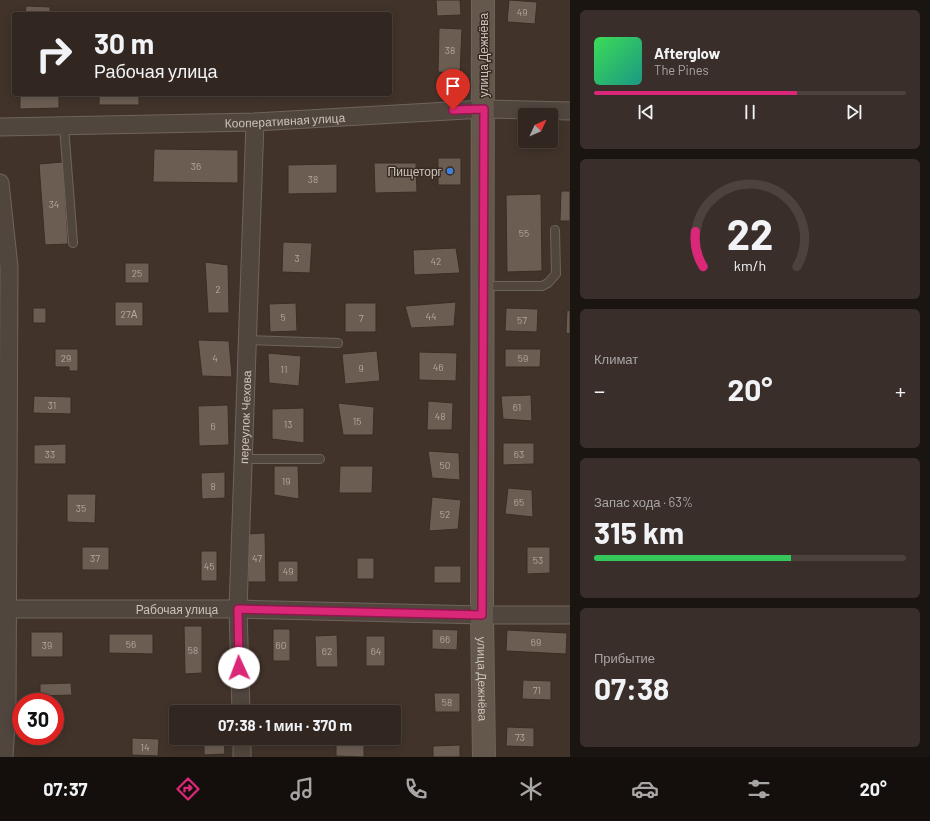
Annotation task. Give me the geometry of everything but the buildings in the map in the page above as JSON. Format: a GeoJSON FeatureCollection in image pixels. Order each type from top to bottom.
{"type":"FeatureCollection","features":[{"type":"Feature","properties":{"kind":"main road","name":"улица Дежнёва"},"geometry":{"type":"LineString","coordinates":[[483,0],[482,615],[484,757]]}},
{"type":"Feature","properties":{"kind":"street","name":"Кооперативная улица"},"geometry":{"type":"LineString","coordinates":[[0,127],[255,122],[484,109],[570,111]]}},
{"type":"Feature","properties":{"kind":"street","name":"переулок Чехова"},"geometry":{"type":"LineString","coordinates":[[241,705],[238,609],[255,122]]}},
{"type":"Feature","properties":{"kind":"street"},"geometry":{"type":"LineString","coordinates":[[0,184],[9,266],[3,609],[4,757]]}},
{"type":"Feature","properties":{"kind":"street","name":"Рабочая улица"},"geometry":{"type":"LineString","coordinates":[[3,609],[238,609],[482,615],[570,615]]}},
{"type":"Feature","properties":{"kind":"street"},"geometry":{"type":"LineString","coordinates":[[242,745],[242,757]]}},
{"type":"Feature","properties":{"kind":"lane"},"geometry":{"type":"LineString","coordinates":[[64,126],[73,243]]}},
{"type":"Feature","properties":{"kind":"lane"},"geometry":{"type":"LineString","coordinates":[[483,286],[542,286],[548,283],[556,274],[555,230]]}},
{"type":"Feature","properties":{"kind":"lane"},"geometry":{"type":"LineString","coordinates":[[247,340],[338,343]]}},
{"type":"Feature","properties":{"kind":"lane"},"geometry":{"type":"LineString","coordinates":[[243,459],[320,460]]}},
{"type":"Feature","properties":{"kind":"place","name":"Пищеторг"},"geometry":{"type":"Point","coordinates":[450,171]}},
{"type":"Feature","properties":{"kind":"route"},"geometry":{"type":"LineString","coordinates":[[239,668],[238,609],[482,615],[484,109],[453,110]]}}]}
